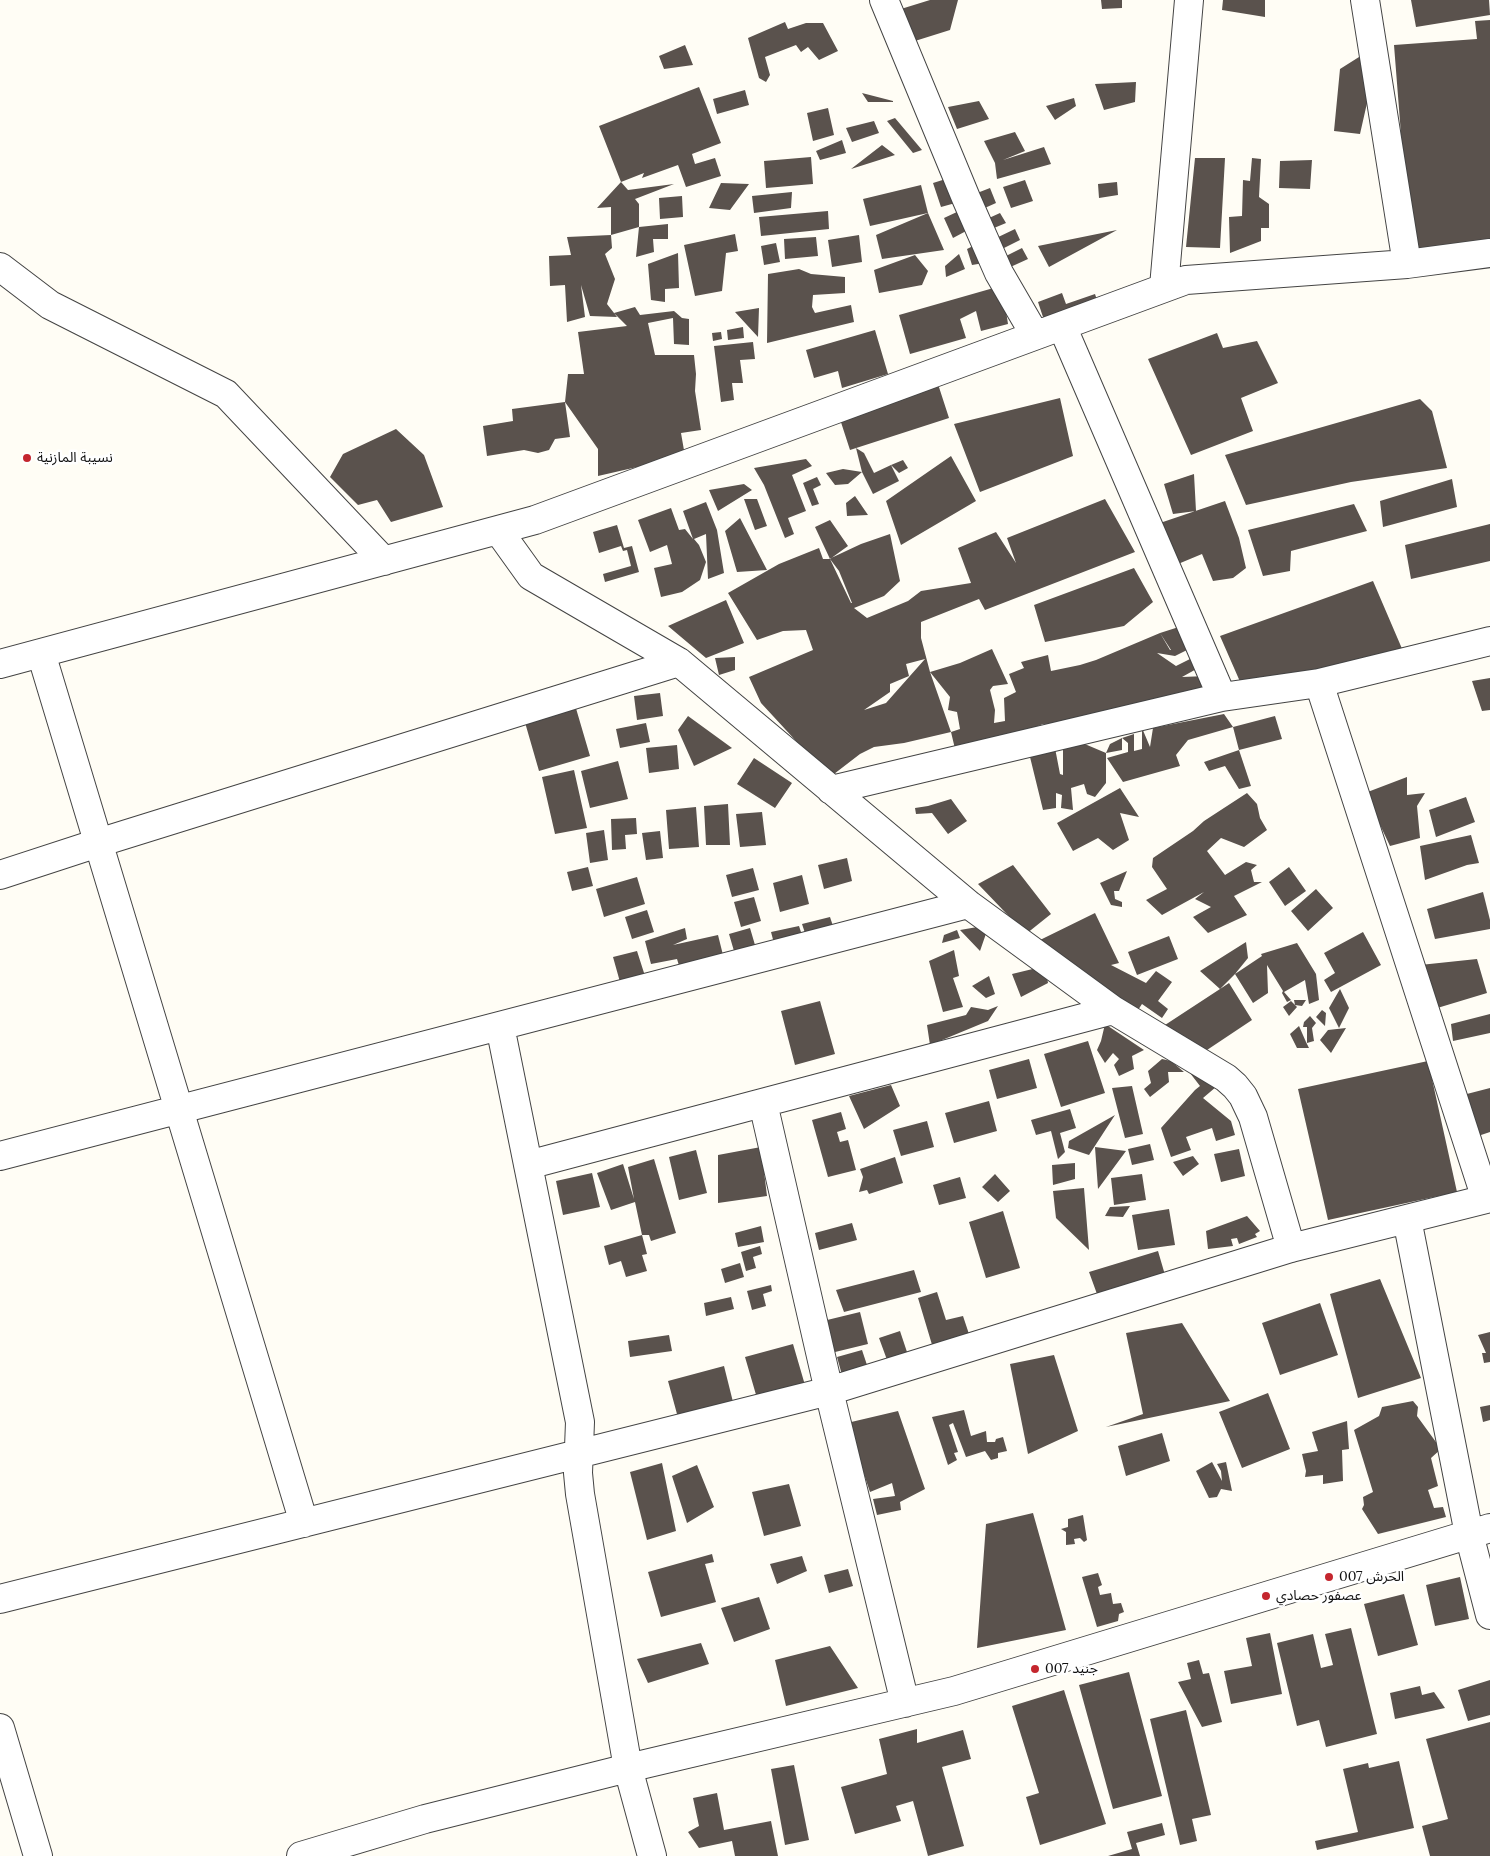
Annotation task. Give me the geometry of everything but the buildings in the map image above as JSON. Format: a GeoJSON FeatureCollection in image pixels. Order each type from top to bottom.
{"type":"FeatureCollection","features":[{"type":"Feature","properties":{"kind":"street"},"geometry":{"type":"LineString","coordinates":[[884,0],[999,273],[1035,335]]}},
{"type":"Feature","properties":{"kind":"street"},"geometry":{"type":"LineString","coordinates":[[1164,287],[1189,0]]}},
{"type":"Feature","properties":{"kind":"street"},"geometry":{"type":"LineString","coordinates":[[1366,0],[1406,264]]}},
{"type":"Feature","properties":{"kind":"street"},"geometry":{"type":"LineString","coordinates":[[0,664],[535,520],[1186,280],[1406,264],[1490,252]]}},
{"type":"Feature","properties":{"kind":"street"},"geometry":{"type":"LineString","coordinates":[[0,268],[50,305],[226,394],[384,561]]}},
{"type":"Feature","properties":{"kind":"street"},"geometry":{"type":"LineString","coordinates":[[1062,326],[1222,697]]}},
{"type":"Feature","properties":{"kind":"street"},"geometry":{"type":"LineString","coordinates":[[498,530],[531,576],[679,662],[968,904],[1112,1010],[1226,1078],[1235,1086],[1243,1096],[1253,1118],[1291,1248]]}},
{"type":"Feature","properties":{"kind":"street"},"geometry":{"type":"LineString","coordinates":[[831,790],[1222,697],[1319,683],[1490,641]]}},
{"type":"Feature","properties":{"kind":"street"},"geometry":{"type":"LineString","coordinates":[[41,653],[304,1523]]}},
{"type":"Feature","properties":{"kind":"street"},"geometry":{"type":"LineString","coordinates":[[0,875],[679,662]]}},
{"type":"Feature","properties":{"kind":"street"},"geometry":{"type":"LineString","coordinates":[[0,1600],[829,1391],[1291,1248],[1488,1198],[1319,683]]}},
{"type":"Feature","properties":{"kind":"street"},"geometry":{"type":"LineString","coordinates":[[0,1156],[968,904]]}},
{"type":"Feature","properties":{"kind":"street"},"geometry":{"type":"LineString","coordinates":[[528,1165],[1112,1010]]}},
{"type":"Feature","properties":{"kind":"street"},"geometry":{"type":"LineString","coordinates":[[500,1026],[580,1422],[580,1494],[628,1768],[652,1856]]}},
{"type":"Feature","properties":{"kind":"street"},"geometry":{"type":"LineString","coordinates":[[763,1103],[829,1391],[905,1703]]}},
{"type":"Feature","properties":{"kind":"street"},"geometry":{"type":"LineString","coordinates":[[1406,1219],[1479,1531],[1490,1615]]}},
{"type":"Feature","properties":{"kind":"street"},"geometry":{"type":"LineString","coordinates":[[301,1856],[426,1819],[628,1768],[954,1691],[1479,1531]]}},
{"type":"Feature","properties":{"kind":"street"},"geometry":{"type":"LineString","coordinates":[[0,1728],[38,1856]]}},
{"type":"Feature","properties":{"kind":"place","name":"نسيبة المازنية"},"geometry":{"type":"Point","coordinates":[27,458]}},
{"type":"Feature","properties":{"kind":"place","name":"الحرش 007"},"geometry":{"type":"Point","coordinates":[1329,1577]}},
{"type":"Feature","properties":{"kind":"place","name":"عصفور حصادي"},"geometry":{"type":"Point","coordinates":[1266,1596]}},
{"type":"Feature","properties":{"kind":"place","name":"جنيد 007"},"geometry":{"type":"Point","coordinates":[1035,1669]}}]}
